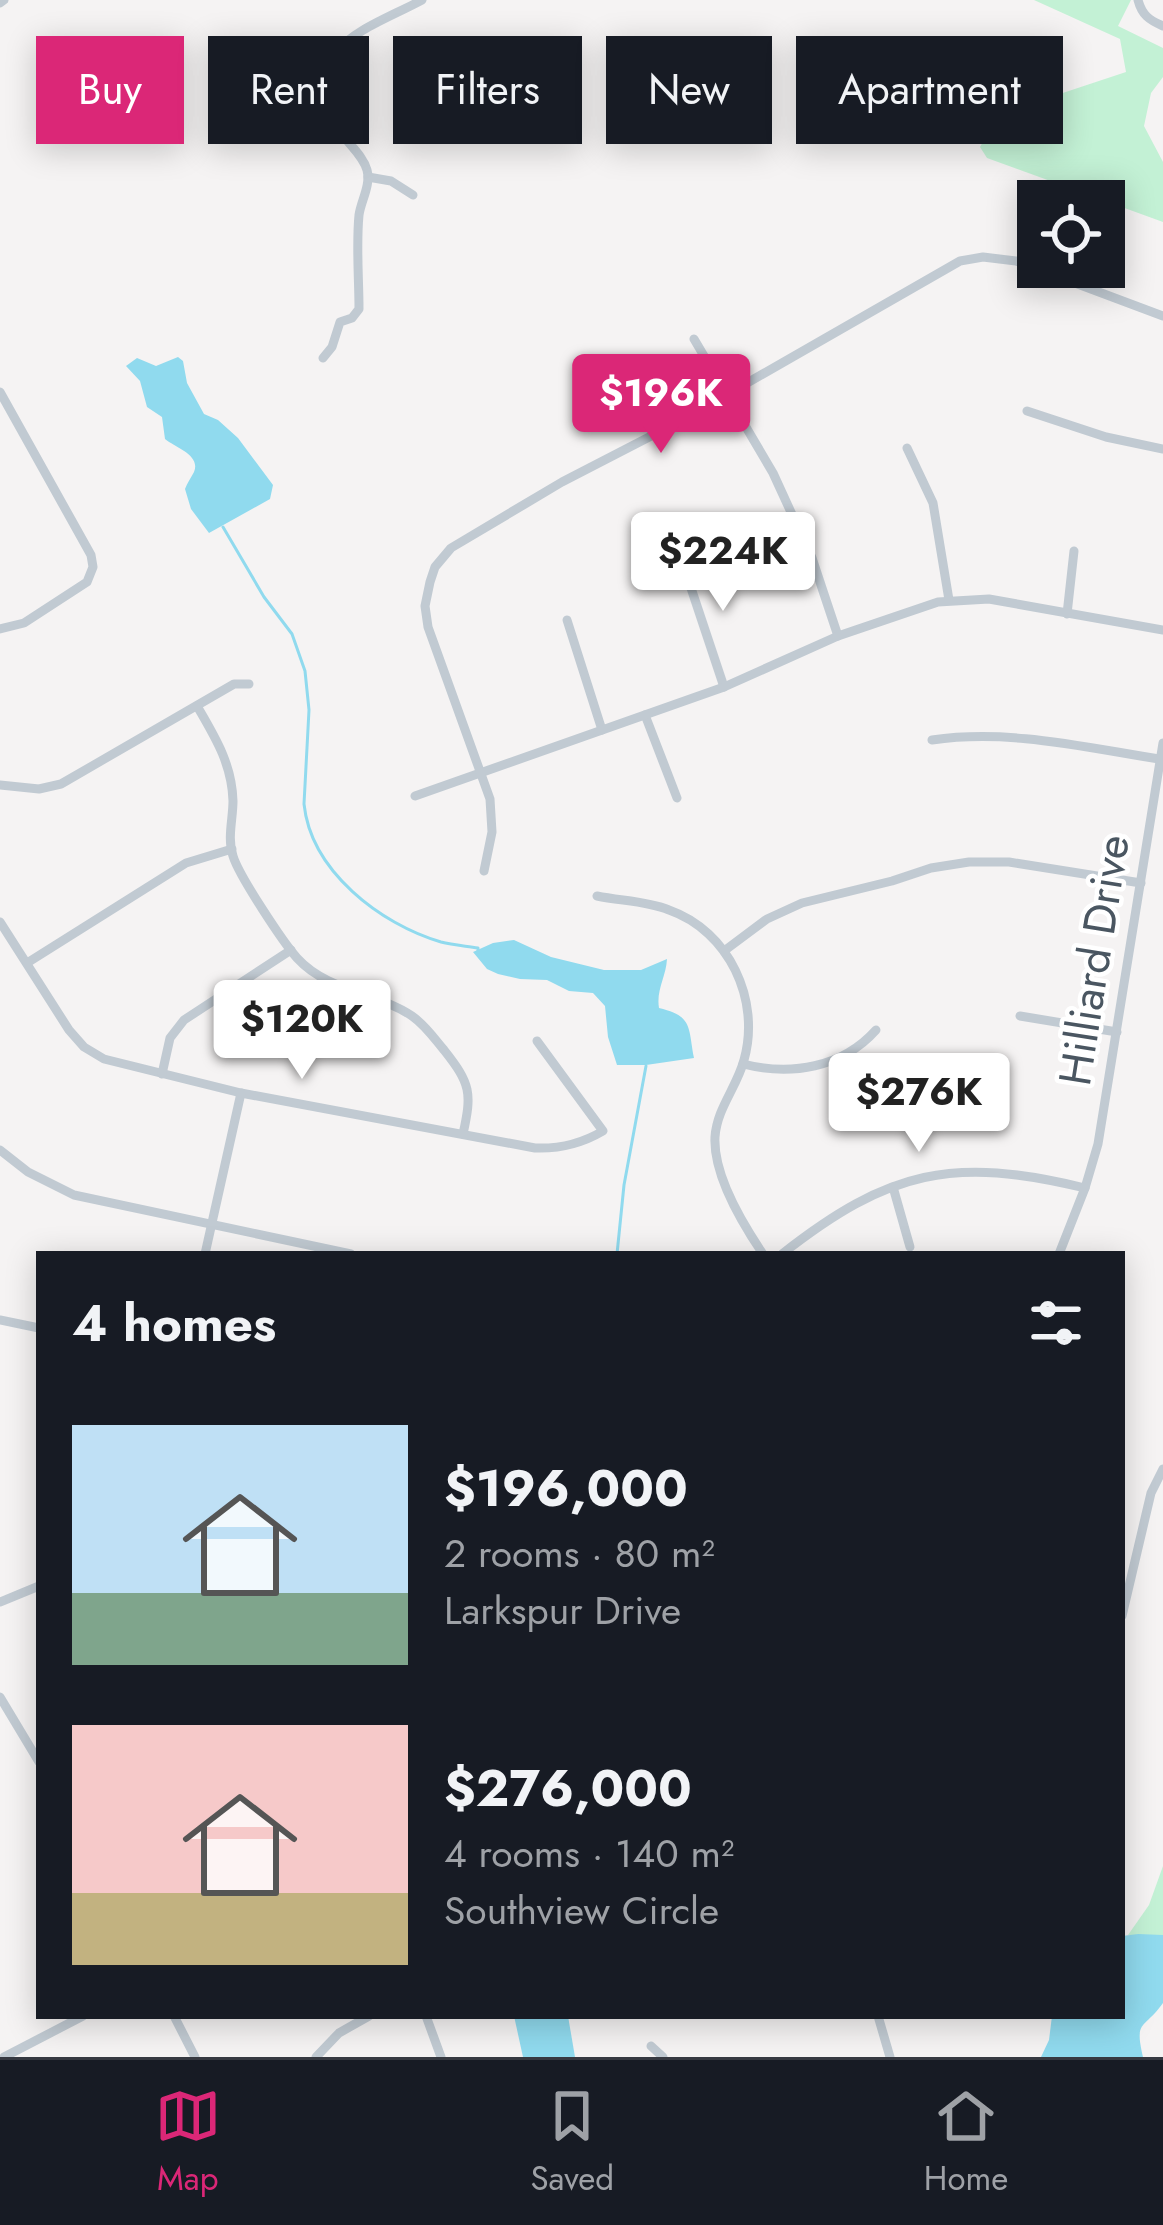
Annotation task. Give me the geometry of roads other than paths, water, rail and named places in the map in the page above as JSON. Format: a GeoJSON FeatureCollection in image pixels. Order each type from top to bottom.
{"type":"FeatureCollection","features":[{"type":"Feature","properties":{"kind":"street"},"geometry":{"type":"LineString","coordinates":[[323,358],[340,322],[359,309],[359,214],[368,177],[367,168],[336,124],[325,77],[341,43],[422,0]]}},
{"type":"Feature","properties":{"kind":"street"},"geometry":{"type":"LineString","coordinates":[[1138,0],[1150,21],[1163,26]]}},
{"type":"Feature","properties":{"kind":"street"},"geometry":{"type":"LineString","coordinates":[[368,177],[392,181],[413,195]]}},
{"type":"Feature","properties":{"kind":"street"},"geometry":{"type":"LineString","coordinates":[[484,871],[493,816],[490,799],[428,627],[425,606],[435,566],[451,548],[971,258],[1016,261],[1163,316]]}},
{"type":"Feature","properties":{"kind":"street"},"geometry":{"type":"LineString","coordinates":[[694,339],[786,499],[838,636]]}},
{"type":"Feature","properties":{"kind":"street"},"geometry":{"type":"LineString","coordinates":[[0,392],[93,566],[87,582],[23,623],[0,629]]}},
{"type":"Feature","properties":{"kind":"street"},"geometry":{"type":"LineString","coordinates":[[1027,411],[1106,437],[1163,449]]}},
{"type":"Feature","properties":{"kind":"street"},"geometry":{"type":"LineString","coordinates":[[907,448],[933,503],[950,600]]}},
{"type":"Feature","properties":{"kind":"street"},"geometry":{"type":"LineString","coordinates":[[1067,614],[1074,551]]}},
{"type":"Feature","properties":{"kind":"street"},"geometry":{"type":"LineString","coordinates":[[680,555],[724,686]]}},
{"type":"Feature","properties":{"kind":"street"},"geometry":{"type":"LineString","coordinates":[[415,796],[724,686],[838,636],[928,604],[989,599],[1163,630]]}},
{"type":"Feature","properties":{"kind":"street"},"geometry":{"type":"LineString","coordinates":[[567,620],[602,730]]}},
{"type":"Feature","properties":{"kind":"street"},"geometry":{"type":"LineString","coordinates":[[0,784],[39,789],[61,784],[234,684],[249,684]]}},
{"type":"Feature","properties":{"kind":"street"},"geometry":{"type":"LineString","coordinates":[[197,706],[229,767],[232,849],[242,875],[290,950],[311,971],[399,1009],[427,1028],[468,1087],[470,1109],[464,1134]]}},
{"type":"Feature","properties":{"kind":"street"},"geometry":{"type":"LineString","coordinates":[[646,715],[677,798]]}},
{"type":"Feature","properties":{"kind":"street"},"geometry":{"type":"LineString","coordinates":[[932,740],[1002,735],[1159,759]]}},
{"type":"Feature","properties":{"kind":"street","name":"Hilliard Drive"},"geometry":{"type":"LineString","coordinates":[[1060,1251],[1098,1144],[1163,742]]}},
{"type":"Feature","properties":{"kind":"street"},"geometry":{"type":"LineString","coordinates":[[27,963],[186,863],[232,849]]}},
{"type":"Feature","properties":{"kind":"street"},"geometry":{"type":"LineString","coordinates":[[724,951],[767,920],[802,903],[931,868],[1009,862],[1141,883]]}},
{"type":"Feature","properties":{"kind":"street"},"geometry":{"type":"LineString","coordinates":[[597,896],[680,914],[704,929],[724,951],[741,982],[748,1039],[743,1064],[721,1111],[715,1145],[737,1212],[761,1251]]}},
{"type":"Feature","properties":{"kind":"street"},"geometry":{"type":"LineString","coordinates":[[0,922],[69,1030],[85,1047],[114,1063],[241,1093],[535,1148],[580,1143],[603,1130],[537,1041]]}},
{"type":"Feature","properties":{"kind":"street"},"geometry":{"type":"LineString","coordinates":[[162,1074],[170,1038],[184,1020],[290,950]]}},
{"type":"Feature","properties":{"kind":"street"},"geometry":{"type":"LineString","coordinates":[[1021,1016],[1117,1032]]}},
{"type":"Feature","properties":{"kind":"street"},"geometry":{"type":"LineString","coordinates":[[743,1064],[778,1071],[802,1069],[852,1052],[876,1030]]}},
{"type":"Feature","properties":{"kind":"street"},"geometry":{"type":"LineString","coordinates":[[207,1251],[241,1093]]}},
{"type":"Feature","properties":{"kind":"street"},"geometry":{"type":"LineString","coordinates":[[0,1150],[63,1191],[337,1251]]}},
{"type":"Feature","properties":{"kind":"street"},"geometry":{"type":"LineString","coordinates":[[786,1251],[850,1205],[933,1175],[986,1171],[1085,1188]]}},
{"type":"Feature","properties":{"kind":"street"},"geometry":{"type":"LineString","coordinates":[[893,1187],[910,1247]]}},
{"type":"Feature","properties":{"kind":"street"},"geometry":{"type":"LineString","coordinates":[[0,1320],[36,1327]]}},
{"type":"Feature","properties":{"kind":"street"},"geometry":{"type":"LineString","coordinates":[[1125,1602],[1151,1493],[1163,1469]]}},
{"type":"Feature","properties":{"kind":"street"},"geometry":{"type":"LineString","coordinates":[[1125,1555],[1135,1557]]}},
{"type":"Feature","properties":{"kind":"street"},"geometry":{"type":"LineString","coordinates":[[0,1602],[36,1587]]}},
{"type":"Feature","properties":{"kind":"street"},"geometry":{"type":"LineString","coordinates":[[0,1697],[36,1757]]}},
{"type":"Feature","properties":{"kind":"street"},"geometry":{"type":"LineString","coordinates":[[0,1724],[12,1718]]}},
{"type":"Feature","properties":{"kind":"street"},"geometry":{"type":"LineString","coordinates":[[4,2057],[77,2019]]}},
{"type":"Feature","properties":{"kind":"street"},"geometry":{"type":"LineString","coordinates":[[176,2019],[195,2057]]}},
{"type":"Feature","properties":{"kind":"street"},"geometry":{"type":"LineString","coordinates":[[316,2057],[339,2033],[363,2019]]}},
{"type":"Feature","properties":{"kind":"street"},"geometry":{"type":"LineString","coordinates":[[427,2019],[441,2057]]}},
{"type":"Feature","properties":{"kind":"street"},"geometry":{"type":"LineString","coordinates":[[879,2019],[890,2057]]}},
{"type":"Feature","properties":{"kind":"street"},"geometry":{"type":"LineString","coordinates":[[651,2046],[663,2057]]}},
{"type":"Feature","properties":{"kind":"water"},"geometry":{"type":"Polygon","coordinates":[[[178,357],[204,414],[238,438],[273,485],[270,499],[209,533],[191,509],[185,489],[194,461],[165,439],[162,417],[147,407],[140,381],[126,366],[137,358],[156,366],[178,357]]]}},
{"type":"Feature","properties":{"kind":"water"},"geometry":{"type":"Polygon","coordinates":[[[514,940],[551,957],[604,970],[641,970],[667,959],[659,1008],[683,1019],[694,1058],[617,1065],[605,1006],[593,993],[569,991],[547,980],[498,974],[473,952],[514,940]]]}},
{"type":"Feature","properties":{"kind":"water"},"geometry":{"type":"Polygon","coordinates":[[[1163,1935],[1163,2003],[1140,2030],[1143,2057],[1041,2057],[1052,2019],[1125,2019],[1125,1936],[1163,1935]]]}},
{"type":"Feature","properties":{"kind":"water"},"geometry":{"type":"Polygon","coordinates":[[[515,2019],[569,2019],[575,2057],[523,2057],[515,2019]]]}},
{"type":"Feature","properties":{"kind":"waterway"},"geometry":{"type":"LineString","coordinates":[[223,527],[292,634],[305,671],[309,710],[304,804],[320,851],[334,872],[373,908],[418,934],[478,948],[478,952]]}},
{"type":"Feature","properties":{"kind":"waterway"},"geometry":{"type":"LineString","coordinates":[[617,1251],[646,1066]]}}]}
